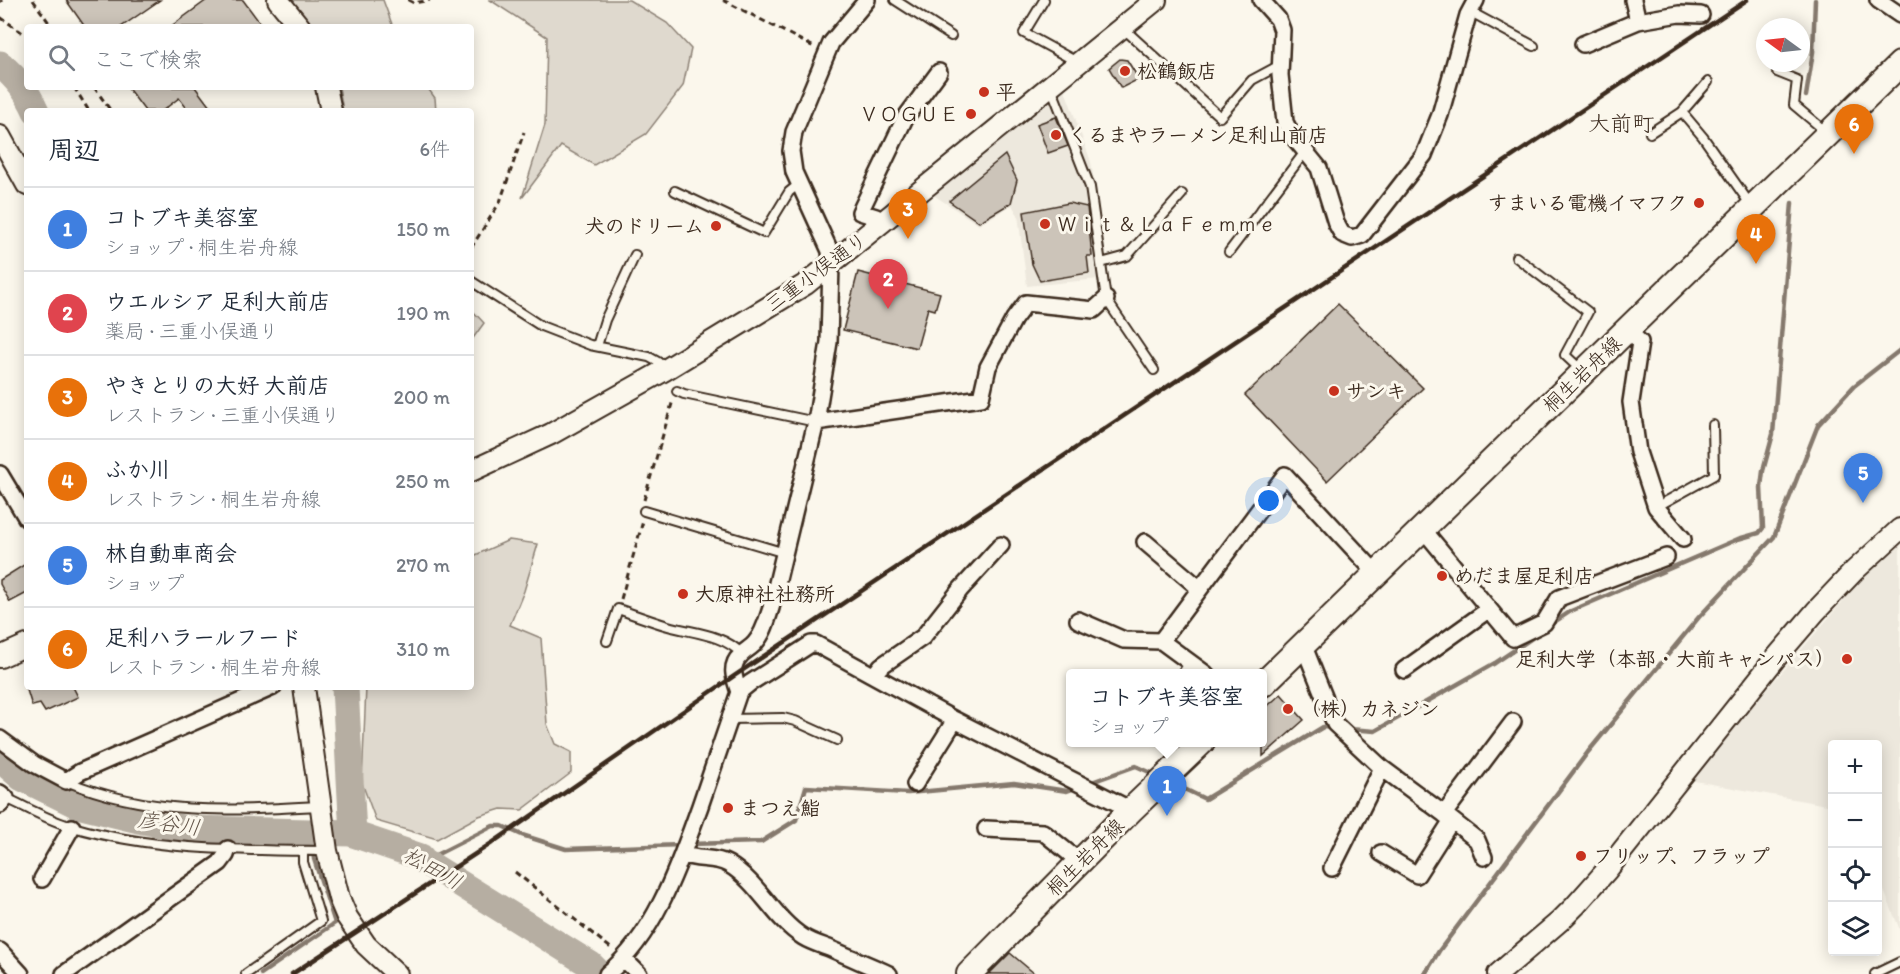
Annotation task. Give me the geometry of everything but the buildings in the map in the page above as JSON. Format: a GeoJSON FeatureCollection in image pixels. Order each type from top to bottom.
{"type":"FeatureCollection","features":[{"type":"Feature","properties":{"kind":"main road","name":"桐生岩舟線"},"geometry":{"type":"LineString","coordinates":[[1267,680],[1900,64]]}},
{"type":"Feature","properties":{"kind":"main road","name":"桐生岩舟線"},"geometry":{"type":"LineString","coordinates":[[969,974],[1131,810],[1197,747]]}},
{"type":"Feature","properties":{"kind":"street"},"geometry":{"type":"LineString","coordinates":[[278,0],[298,24]]}},
{"type":"Feature","properties":{"kind":"street"},"geometry":{"type":"LineString","coordinates":[[739,692],[733,666],[742,654],[754,645],[763,631],[785,553],[816,422],[829,342],[830,250],[794,172],[791,151],[794,132],[831,43],[867,0]]}},
{"type":"Feature","properties":{"kind":"street","name":"三重小俣通り"},"geometry":{"type":"LineString","coordinates":[[474,470],[551,434],[666,370],[791,293],[831,264],[1156,0]]}},
{"type":"Feature","properties":{"kind":"street"},"geometry":{"type":"LineString","coordinates":[[1261,0],[1278,19],[1282,30],[1280,65],[1285,122],[1305,153],[1319,168],[1336,223],[1342,234],[1352,238],[1362,235],[1424,155],[1440,115],[1448,82],[1473,6]]}},
{"type":"Feature","properties":{"kind":"street"},"geometry":{"type":"LineString","coordinates":[[1633,0],[1638,21]]}},
{"type":"Feature","properties":{"kind":"street"},"geometry":{"type":"LineString","coordinates":[[1878,0],[1900,15]]}},
{"type":"Feature","properties":{"kind":"street"},"geometry":{"type":"LineString","coordinates":[[1583,44],[1638,21],[1679,14],[1701,15]]}},
{"type":"Feature","properties":{"kind":"street"},"geometry":{"type":"LineString","coordinates":[[882,223],[876,217],[860,212],[905,118],[939,72]]}},
{"type":"Feature","properties":{"kind":"street"},"geometry":{"type":"LineString","coordinates":[[327,90],[331,108]]}},
{"type":"Feature","properties":{"kind":"street"},"geometry":{"type":"LineString","coordinates":[[0,136],[24,180]]}},
{"type":"Feature","properties":{"kind":"street"},"geometry":{"type":"LineString","coordinates":[[816,422],[981,398],[988,366],[1026,303],[1094,310],[1106,298]]}},
{"type":"Feature","properties":{"kind":"street"},"geometry":{"type":"LineString","coordinates":[[1627,330],[1640,342],[1631,402],[1638,452],[1656,507],[1683,539]]}},
{"type":"Feature","properties":{"kind":"street"},"geometry":{"type":"LineString","coordinates":[[0,474],[24,514]]}},
{"type":"Feature","properties":{"kind":"street"},"geometry":{"type":"LineString","coordinates":[[1161,641],[1285,475],[1376,573]]}},
{"type":"Feature","properties":{"kind":"street"},"geometry":{"type":"LineString","coordinates":[[1422,528],[1513,638],[1544,623],[1559,598],[1666,558]]}},
{"type":"Feature","properties":{"kind":"street"},"geometry":{"type":"LineString","coordinates":[[1498,974],[1575,906],[1607,870],[1774,660],[1839,587],[1900,529]]}},
{"type":"Feature","properties":{"kind":"street"},"geometry":{"type":"LineString","coordinates":[[1145,543],[1199,588]]}},
{"type":"Feature","properties":{"kind":"street"},"geometry":{"type":"LineString","coordinates":[[874,675],[881,666],[923,637],[960,590],[1001,545]]}},
{"type":"Feature","properties":{"kind":"street"},"geometry":{"type":"LineString","coordinates":[[1404,670],[1488,610]]}},
{"type":"Feature","properties":{"kind":"street"},"geometry":{"type":"LineString","coordinates":[[1078,620],[1124,640],[1161,641],[1186,668]]}},
{"type":"Feature","properties":{"kind":"street"},"geometry":{"type":"LineString","coordinates":[[639,974],[616,966],[657,910],[683,854],[739,692],[811,644],[816,644],[955,720],[1131,810]]}},
{"type":"Feature","properties":{"kind":"street"},"geometry":{"type":"LineString","coordinates":[[1303,644],[1335,724],[1382,768],[1477,840],[1484,857]]}},
{"type":"Feature","properties":{"kind":"street"},"geometry":{"type":"LineString","coordinates":[[0,657],[24,646]]}},
{"type":"Feature","properties":{"kind":"street"},"geometry":{"type":"LineString","coordinates":[[0,739],[34,764],[66,781],[80,772],[266,690]]}},
{"type":"Feature","properties":{"kind":"street"},"geometry":{"type":"LineString","coordinates":[[304,690],[322,810],[316,849],[347,917],[366,945],[397,974]]}},
{"type":"Feature","properties":{"kind":"street"},"geometry":{"type":"LineString","coordinates":[[915,784],[955,720]]}},
{"type":"Feature","properties":{"kind":"street"},"geometry":{"type":"LineString","coordinates":[[1381,853],[1417,875],[1448,817],[1513,722]]}},
{"type":"Feature","properties":{"kind":"street"},"geometry":{"type":"LineString","coordinates":[[1332,868],[1382,768]]}},
{"type":"Feature","properties":{"kind":"street"},"geometry":{"type":"LineString","coordinates":[[42,879],[72,827]]}},
{"type":"Feature","properties":{"kind":"street"},"geometry":{"type":"LineString","coordinates":[[986,829],[1043,832],[1080,862]]}},
{"type":"Feature","properties":{"kind":"street"},"geometry":{"type":"LineString","coordinates":[[64,974],[220,863],[228,849]]}},
{"type":"Feature","properties":{"kind":"street"},"geometry":{"type":"LineString","coordinates":[[683,854],[690,858],[719,860],[727,863],[742,873],[759,890],[777,914],[804,938],[889,974]]}},
{"type":"Feature","properties":{"kind":"street"},"geometry":{"type":"LineString","coordinates":[[0,951],[21,974]]}},
{"type":"Feature","properties":{"kind":"lane"},"geometry":{"type":"LineString","coordinates":[[895,0],[951,36]]}},
{"type":"Feature","properties":{"kind":"lane"},"geometry":{"type":"LineString","coordinates":[[1044,0],[1024,33],[1078,63]]}},
{"type":"Feature","properties":{"kind":"lane"},"geometry":{"type":"LineString","coordinates":[[1473,6],[1534,46]]}},
{"type":"Feature","properties":{"kind":"lane"},"geometry":{"type":"LineString","coordinates":[[1122,27],[1220,117],[1252,80],[1280,65]]}},
{"type":"Feature","properties":{"kind":"lane"},"geometry":{"type":"LineString","coordinates":[[1777,72],[1797,80],[1794,105],[1829,134]]}},
{"type":"Feature","properties":{"kind":"lane"},"geometry":{"type":"LineString","coordinates":[[1650,133],[1682,112],[1708,82]]}},
{"type":"Feature","properties":{"kind":"lane"},"geometry":{"type":"LineString","coordinates":[[1050,86],[1090,187],[1106,298],[1154,370]]}},
{"type":"Feature","properties":{"kind":"lane"},"geometry":{"type":"LineString","coordinates":[[1682,112],[1703,137],[1752,208]]}},
{"type":"Feature","properties":{"kind":"lane"},"geometry":{"type":"LineString","coordinates":[[1229,252],[1305,153]]}},
{"type":"Feature","properties":{"kind":"lane"},"geometry":{"type":"LineString","coordinates":[[675,191],[764,233],[789,192],[799,184]]}},
{"type":"Feature","properties":{"kind":"lane"},"geometry":{"type":"LineString","coordinates":[[1101,263],[1127,256],[1182,194]]}},
{"type":"Feature","properties":{"kind":"lane"},"geometry":{"type":"LineString","coordinates":[[597,346],[605,320],[635,255]]}},
{"type":"Feature","properties":{"kind":"lane"},"geometry":{"type":"LineString","coordinates":[[1516,257],[1588,312],[1565,356],[1583,372]]}},
{"type":"Feature","properties":{"kind":"lane"},"geometry":{"type":"LineString","coordinates":[[474,283],[541,326],[562,336],[649,357],[666,370]]}},
{"type":"Feature","properties":{"kind":"lane"},"geometry":{"type":"LineString","coordinates":[[678,391],[816,422]]}},
{"type":"Feature","properties":{"kind":"lane"},"geometry":{"type":"LineString","coordinates":[[1656,507],[1714,475],[1713,425]]}},
{"type":"Feature","properties":{"kind":"lane"},"geometry":{"type":"LineString","coordinates":[[644,511],[785,553]]}},
{"type":"Feature","properties":{"kind":"lane"},"geometry":{"type":"LineString","coordinates":[[607,641],[618,609],[667,626],[713,636],[735,646],[742,654]]}},
{"type":"Feature","properties":{"kind":"lane"},"geometry":{"type":"LineString","coordinates":[[730,719],[783,718],[837,740]]}},
{"type":"Feature","properties":{"kind":"lane"},"geometry":{"type":"LineString","coordinates":[[66,781],[102,795],[165,808],[322,810]]}},
{"type":"Feature","properties":{"kind":"lane"},"geometry":{"type":"LineString","coordinates":[[2,799],[72,827],[134,841],[228,849],[316,849]]}},
{"type":"Feature","properties":{"kind":"lane"},"geometry":{"type":"LineString","coordinates":[[246,974],[321,921],[303,862],[316,849]]}},
{"type":"Feature","properties":{"kind":"lane"},"geometry":{"type":"LineString","coordinates":[[1875,974],[1900,962]]}},
{"type":"Feature","properties":{"kind":"path"},"geometry":{"type":"LineString","coordinates":[[33,0],[50,24]]}},
{"type":"Feature","properties":{"kind":"path"},"geometry":{"type":"LineString","coordinates":[[408,0],[414,3],[430,0]]}},
{"type":"Feature","properties":{"kind":"path"},"geometry":{"type":"LineString","coordinates":[[723,0],[826,53]]}},
{"type":"Feature","properties":{"kind":"path"},"geometry":{"type":"LineString","coordinates":[[0,17],[24,34]]}},
{"type":"Feature","properties":{"kind":"path"},"geometry":{"type":"LineString","coordinates":[[76,90],[87,108]]}},
{"type":"Feature","properties":{"kind":"path"},"geometry":{"type":"LineString","coordinates":[[96,90],[109,108]]}},
{"type":"Feature","properties":{"kind":"path"},"geometry":{"type":"LineString","coordinates":[[474,243],[500,202],[524,132]]}},
{"type":"Feature","properties":{"kind":"path"},"geometry":{"type":"LineString","coordinates":[[515,872],[616,966]]}},
{"type":"Feature","properties":{"kind":"shaded area"},"geometry":{"type":"Polygon","coordinates":[[[288,0],[383,0],[392,24],[311,24],[288,0]]]}},
{"type":"Feature","properties":{"kind":"shaded area"},"geometry":{"type":"Polygon","coordinates":[[[490,0],[629,0],[667,23],[691,49],[683,86],[646,134],[594,165],[561,146],[522,198],[545,125],[547,37],[490,0]]]}},
{"type":"Feature","properties":{"kind":"shaded area"},"geometry":{"type":"Polygon","coordinates":[[[1064,87],[1091,162],[1109,278],[1027,286],[1018,215],[1012,205],[979,225],[932,194],[1064,87]]]}},
{"type":"Feature","properties":{"kind":"shaded area"},"geometry":{"type":"Polygon","coordinates":[[[340,90],[429,90],[435,98],[436,108],[342,108],[340,90]]]}},
{"type":"Feature","properties":{"kind":"shaded area"},"geometry":{"type":"Polygon","coordinates":[[[474,312],[484,323],[474,337],[474,312]]]}},
{"type":"Feature","properties":{"kind":"shaded area"},"geometry":{"type":"Polygon","coordinates":[[[509,540],[538,544],[524,591],[510,625],[541,638],[547,724],[555,744],[571,752],[571,773],[522,810],[501,809],[479,816],[437,839],[376,821],[362,783],[366,690],[474,690],[474,556],[509,540]]]}},
{"type":"Feature","properties":{"kind":"shaded area","name":"足利大学（本部・大前キャンパス）"},"geometry":{"type":"Polygon","coordinates":[[[1900,546],[1900,930],[1882,886],[1882,740],[1828,740],[1828,805],[1689,780],[1867,573],[1900,546]]]}},
{"type":"Feature","properties":{"kind":"waterway"},"geometry":{"type":"LineString","coordinates":[[1806,96],[1813,52],[1815,0]]}},
{"type":"Feature","properties":{"kind":"waterway","name":"松田川"},"geometry":{"type":"LineString","coordinates":[[0,64],[24,90]]}},
{"type":"Feature","properties":{"kind":"waterway","name":"松田川"},"geometry":{"type":"LineString","coordinates":[[24,90],[34,108]]}},
{"type":"Feature","properties":{"kind":"waterway"},"geometry":{"type":"LineString","coordinates":[[1550,625],[1571,611],[1738,539],[1759,533],[1763,528],[1761,487],[1773,434],[1792,203]]}},
{"type":"Feature","properties":{"kind":"waterway"},"geometry":{"type":"LineString","coordinates":[[1425,974],[1439,951],[1588,752],[1699,617],[1774,537],[1818,425],[1854,386],[1900,350]]}},
{"type":"Feature","properties":{"kind":"waterway"},"geometry":{"type":"LineString","coordinates":[[1349,729],[1375,731],[1495,663],[1538,634]]}},
{"type":"Feature","properties":{"kind":"waterway","name":"松田川"},"geometry":{"type":"LineString","coordinates":[[345,690],[353,834],[421,857],[591,965],[600,974]]}},
{"type":"Feature","properties":{"kind":"waterway"},"geometry":{"type":"LineString","coordinates":[[1172,783],[1205,799],[1323,727],[1334,728]]}},
{"type":"Feature","properties":{"kind":"waterway","name":"彦谷川"},"geometry":{"type":"LineString","coordinates":[[0,759],[22,778],[77,805],[138,820],[187,829],[352,833]]}},
{"type":"Feature","properties":{"kind":"waterway"},"geometry":{"type":"LineString","coordinates":[[1089,783],[1136,766],[1156,775]]}},
{"type":"Feature","properties":{"kind":"waterway"},"geometry":{"type":"LineString","coordinates":[[690,844],[761,842],[796,820],[806,787],[908,793],[1014,783],[1067,791],[1078,787]]}},
{"type":"Feature","properties":{"kind":"waterway"},"geometry":{"type":"LineString","coordinates":[[424,861],[493,826],[502,826],[566,849],[681,845]]}},
{"type":"Feature","properties":{"kind":"waterway"},"geometry":{"type":"LineString","coordinates":[[261,974],[335,923],[314,859],[311,831]]}},
{"type":"Feature","properties":{"kind":"railway"},"geometry":{"type":"LineString","coordinates":[[292,974],[492,843],[734,676],[1747,0]]}},
{"type":"Feature","properties":{"kind":"place","name":"松鶴飯店"},"geometry":{"type":"Point","coordinates":[1125,71]}},
{"type":"Feature","properties":{"kind":"place","name":"平"},"geometry":{"type":"Point","coordinates":[984,92]}},
{"type":"Feature","properties":{"kind":"place","name":"ＶＯＧＵＥ"},"geometry":{"type":"Point","coordinates":[971,114]}},
{"type":"Feature","properties":{"kind":"place","name":"くるまやラーメン足利山前店"},"geometry":{"type":"Point","coordinates":[1056,135]}},
{"type":"Feature","properties":{"kind":"place","name":"足利ハラールフード"},"geometry":{"type":"Point","coordinates":[1854,154]}},
{"type":"Feature","properties":{"kind":"place","name":"すまいる電機イマフク"},"geometry":{"type":"Point","coordinates":[1699,203]}},
{"type":"Feature","properties":{"kind":"place","name":"Ｗｉｔ＆ＬａＦｅｍｍｅ"},"geometry":{"type":"Point","coordinates":[1045,224]}},
{"type":"Feature","properties":{"kind":"place","name":"犬のドリーム"},"geometry":{"type":"Point","coordinates":[716,226]}},
{"type":"Feature","properties":{"kind":"place","name":"やきとりの大好 大前店"},"geometry":{"type":"Point","coordinates":[908,239]}},
{"type":"Feature","properties":{"kind":"place","name":"ふか川"},"geometry":{"type":"Point","coordinates":[1756,264]}},
{"type":"Feature","properties":{"kind":"place","name":"ウエルシア 足利大前店"},"geometry":{"type":"Point","coordinates":[888,309]}},
{"type":"Feature","properties":{"kind":"place","name":"サンキ"},"geometry":{"type":"Point","coordinates":[1334,391]}},
{"type":"Feature","properties":{"kind":"place","name":"林自動車商会"},"geometry":{"type":"Point","coordinates":[1863,503]}},
{"type":"Feature","properties":{"kind":"place","name":"めだま屋足利店"},"geometry":{"type":"Point","coordinates":[1442,576]}},
{"type":"Feature","properties":{"kind":"place","name":"大原神社社務所"},"geometry":{"type":"Point","coordinates":[683,594]}},
{"type":"Feature","properties":{"kind":"place","name":"足利大学（本部・大前キャンパス）"},"geometry":{"type":"Point","coordinates":[1847,659]}},
{"type":"Feature","properties":{"kind":"place","name":"（株）カネジン"},"geometry":{"type":"Point","coordinates":[1288,709]}},
{"type":"Feature","properties":{"kind":"place","name":"まつえ鮨"},"geometry":{"type":"Point","coordinates":[728,808]}},
{"type":"Feature","properties":{"kind":"place","name":"コトブキ美容室"},"geometry":{"type":"Point","coordinates":[1167,816]}},
{"type":"Feature","properties":{"kind":"place","name":"フリップ、フラップ"},"geometry":{"type":"Point","coordinates":[1581,856]}},
{"type":"Feature","properties":{"kind":"district","name":"大前町"},"geometry":{"type":"Point","coordinates":[1621,123]}}]}
